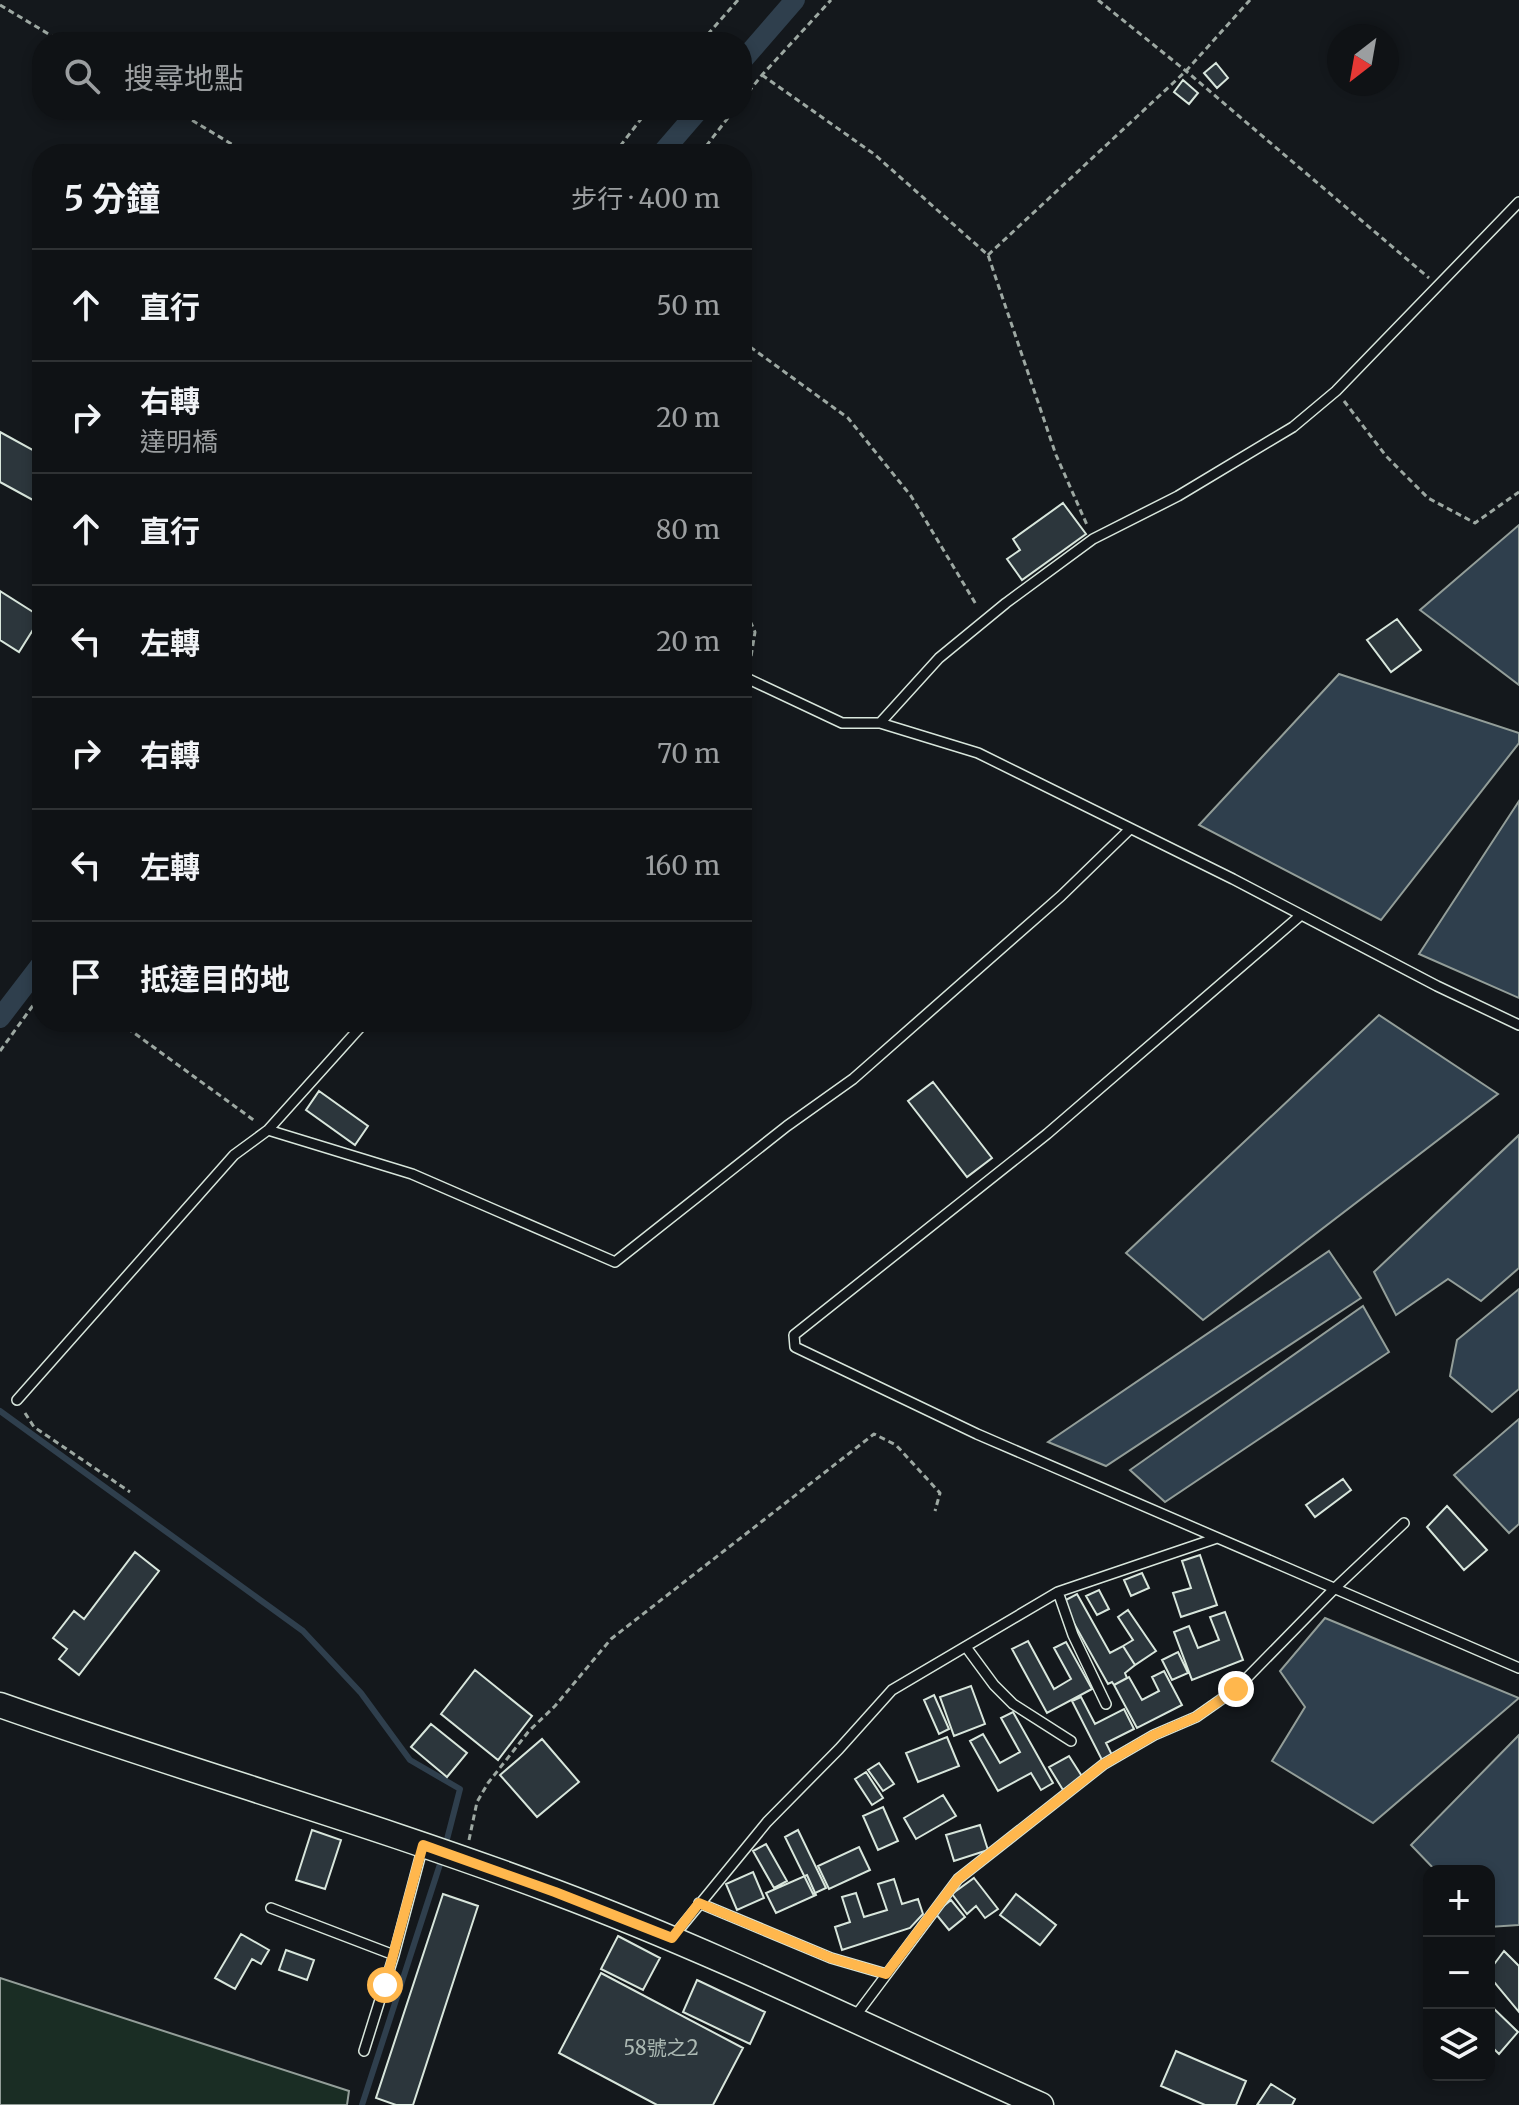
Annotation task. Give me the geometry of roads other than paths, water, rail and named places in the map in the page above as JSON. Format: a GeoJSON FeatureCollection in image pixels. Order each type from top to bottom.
{"type":"FeatureCollection","features":[{"type":"Feature","properties":{"kind":"main road"},"geometry":{"type":"LineString","coordinates":[[0,1705],[467,1860],[672,1938],[1041,2105]]}},
{"type":"Feature","properties":{"kind":"lane"},"geometry":{"type":"LineString","coordinates":[[880,723],[939,658],[1093,539],[1178,496],[1293,427],[1336,391],[1519,202]]}},
{"type":"Feature","properties":{"kind":"lane"},"geometry":{"type":"LineString","coordinates":[[752,681],[842,723],[880,723],[978,753],[1519,1025]]}},
{"type":"Feature","properties":{"kind":"lane"},"geometry":{"type":"LineString","coordinates":[[268,1130],[412,1174],[615,1262],[787,1126],[853,1079],[1061,896],[1130,829]]}},
{"type":"Feature","properties":{"kind":"lane"},"geometry":{"type":"LineString","coordinates":[[1301,915],[1047,1134],[794,1335],[795,1347],[902,1400],[1519,1668]]}},
{"type":"Feature","properties":{"kind":"lane"},"geometry":{"type":"LineString","coordinates":[[17,1400],[234,1155],[268,1130],[356,1032]]}},
{"type":"Feature","properties":{"kind":"lane"},"geometry":{"type":"LineString","coordinates":[[852,2021],[958,1879],[1104,1764],[1154,1735],[1196,1717],[1236,1689],[1404,1523]]}},
{"type":"Feature","properties":{"kind":"lane"},"geometry":{"type":"LineString","coordinates":[[672,1938],[767,1822],[892,1690],[1058,1592],[1217,1538]]}},
{"type":"Feature","properties":{"kind":"lane"},"geometry":{"type":"LineString","coordinates":[[1058,1592],[1073,1635],[1106,1704]]}},
{"type":"Feature","properties":{"kind":"lane"},"geometry":{"type":"LineString","coordinates":[[966,1647],[994,1685],[1013,1704],[1071,1741]]}},
{"type":"Feature","properties":{"kind":"lane"},"geometry":{"type":"LineString","coordinates":[[364,2051],[394,1955],[423,1845]]}},
{"type":"Feature","properties":{"kind":"lane"},"geometry":{"type":"LineString","coordinates":[[699,1903],[831,1958],[886,1974]]}},
{"type":"Feature","properties":{"kind":"lane"},"geometry":{"type":"LineString","coordinates":[[271,1908],[394,1955]]}},
{"type":"Feature","properties":{"kind":"water"},"geometry":{"type":"Polygon","coordinates":[[[1519,525],[1519,685],[1420,610],[1519,525]]]}},
{"type":"Feature","properties":{"kind":"water"},"geometry":{"type":"Polygon","coordinates":[[[1339,674],[1519,733],[1519,743],[1381,920],[1199,825],[1339,674]]]}},
{"type":"Feature","properties":{"kind":"water"},"geometry":{"type":"Polygon","coordinates":[[[1519,801],[1519,998],[1419,954],[1519,801]]]}},
{"type":"Feature","properties":{"kind":"water"},"geometry":{"type":"Polygon","coordinates":[[[1379,1015],[1498,1094],[1203,1320],[1126,1253],[1379,1015]]]}},
{"type":"Feature","properties":{"kind":"water"},"geometry":{"type":"Polygon","coordinates":[[[1519,1135],[1519,1268],[1481,1301],[1448,1279],[1396,1315],[1374,1272],[1519,1135]]]}},
{"type":"Feature","properties":{"kind":"water"},"geometry":{"type":"Polygon","coordinates":[[[1329,1251],[1361,1298],[1106,1466],[1048,1442],[1329,1251]]]}},
{"type":"Feature","properties":{"kind":"water"},"geometry":{"type":"Polygon","coordinates":[[[1519,1289],[1519,1389],[1492,1412],[1450,1376],[1457,1340],[1519,1289]]]}},
{"type":"Feature","properties":{"kind":"water"},"geometry":{"type":"Polygon","coordinates":[[[1363,1306],[1389,1352],[1165,1502],[1130,1470],[1363,1306]]]}},
{"type":"Feature","properties":{"kind":"water"},"geometry":{"type":"Polygon","coordinates":[[[1519,1419],[1519,1524],[1509,1533],[1454,1475],[1519,1419]]]}},
{"type":"Feature","properties":{"kind":"water"},"geometry":{"type":"Polygon","coordinates":[[[1325,1618],[1519,1698],[1373,1823],[1272,1761],[1305,1707],[1280,1671],[1325,1618]]]}},
{"type":"Feature","properties":{"kind":"water"},"geometry":{"type":"Polygon","coordinates":[[[1519,1735],[1519,1925],[1495,1927],[1495,1865],[1430,1865],[1411,1845],[1519,1735]]]}},
{"type":"Feature","properties":{"kind":"waterway"},"geometry":{"type":"LineString","coordinates":[[752,49],[795,0]]}},
{"type":"Feature","properties":{"kind":"waterway"},"geometry":{"type":"LineString","coordinates":[[670,144],[690,120]]}},
{"type":"Feature","properties":{"kind":"waterway"},"geometry":{"type":"LineString","coordinates":[[0,1018],[32,976]]}},
{"type":"Feature","properties":{"kind":"waterway"},"geometry":{"type":"LineString","coordinates":[[0,1411],[303,1631],[361,1693],[410,1760],[460,1789],[445,1847]]}},
{"type":"Feature","properties":{"kind":"waterway"},"geometry":{"type":"LineString","coordinates":[[362,2105],[442,1858]]}}]}
